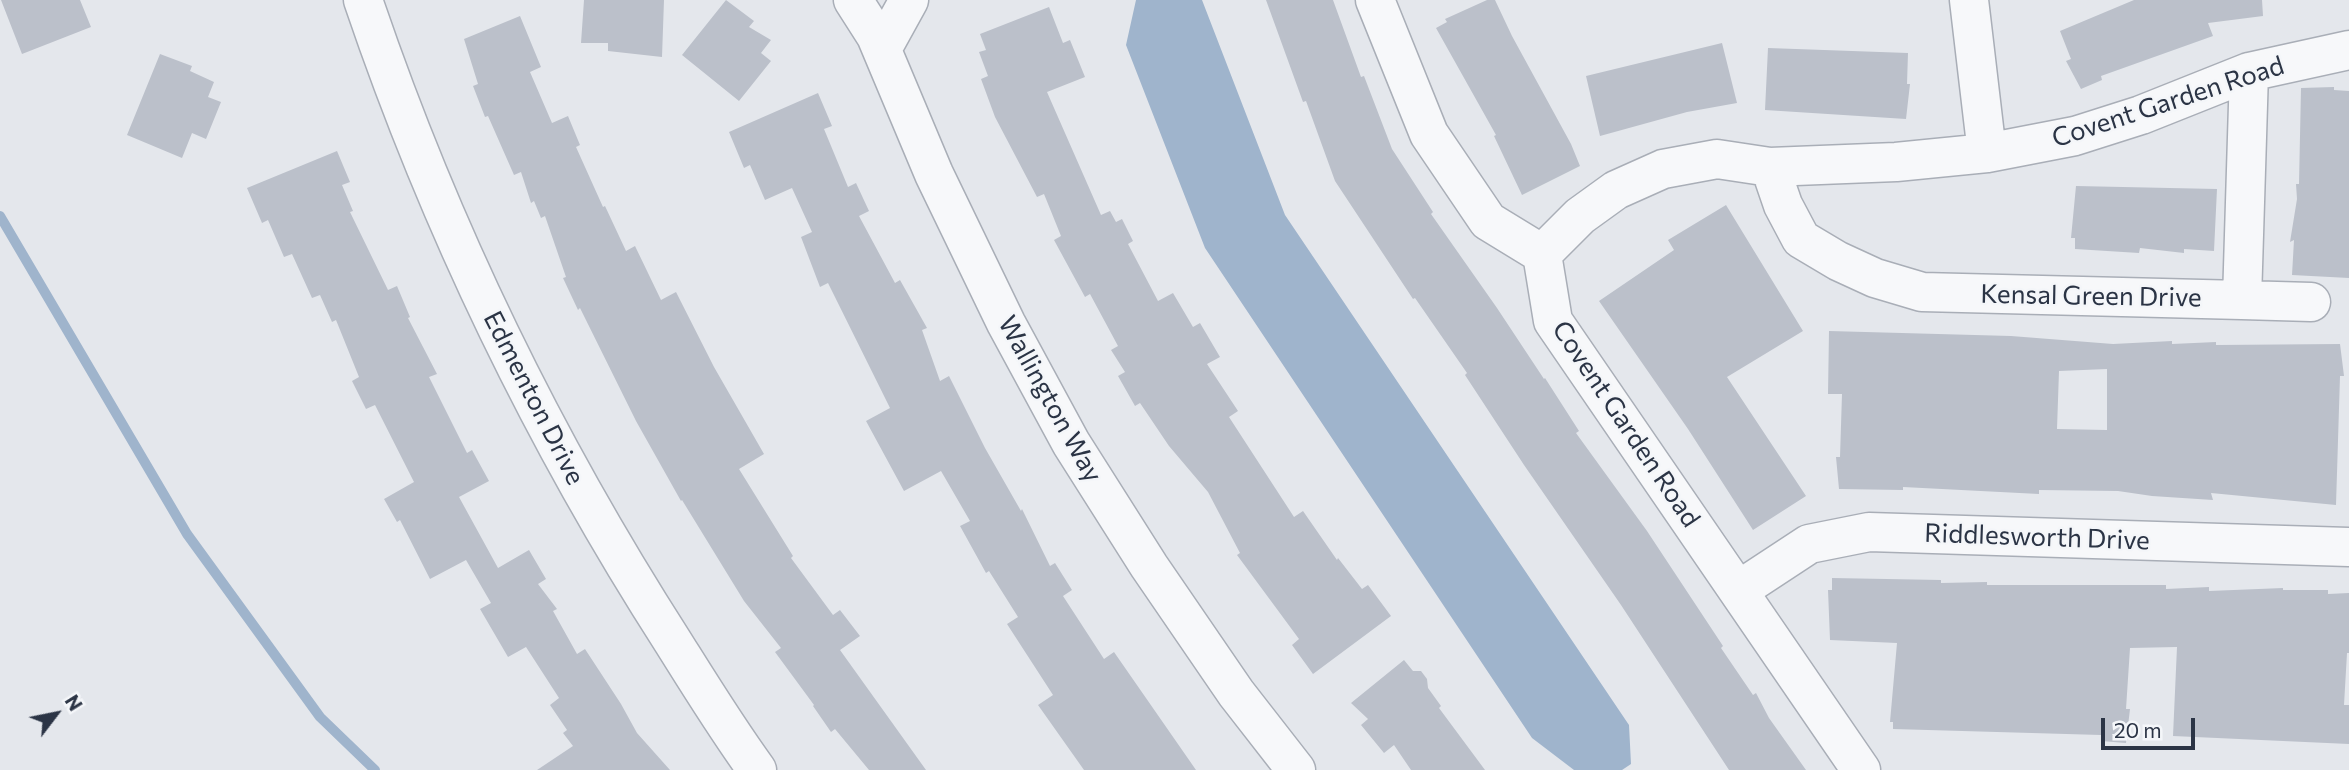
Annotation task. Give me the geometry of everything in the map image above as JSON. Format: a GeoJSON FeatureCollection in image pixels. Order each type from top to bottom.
{"type":"FeatureCollection","features":[{"type":"Feature","properties":{"kind":"street","name":"Edmenton Drive"},"geometry":{"type":"LineString","coordinates":[[363,0],[390,80],[431,185],[489,313],[558,450],[631,578],[757,770]]}},
{"type":"Feature","properties":{"kind":"street","name":"Wallington Way"},"geometry":{"type":"LineString","coordinates":[[853,0],[876,36],[946,199],[1006,323],[1071,443],[1149,566],[1236,693],[1296,770]]}},
{"type":"Feature","properties":{"kind":"street"},"geometry":{"type":"LineString","coordinates":[[882,50],[909,0]]}},
{"type":"Feature","properties":{"kind":"street"},"geometry":{"type":"LineString","coordinates":[[1375,0],[1429,134],[1488,220],[1542,254]]}},
{"type":"Feature","properties":{"kind":"street"},"geometry":{"type":"LineString","coordinates":[[1969,0],[1987,153]]}},
{"type":"Feature","properties":{"kind":"street","name":"Covent Garden Road"},"geometry":{"type":"LineString","coordinates":[[1861,770],[1553,321],[1542,254],[1580,216],[1616,190],[1663,170],[1717,159],[1770,167],[1896,162],[1987,153],[2075,136],[2141,115],[2249,72],[2349,50]]}},
{"type":"Feature","properties":{"kind":"street"},"geometry":{"type":"LineString","coordinates":[[2242,300],[2249,72]]}},
{"type":"Feature","properties":{"kind":"street","name":"Kensal Green Drive"},"geometry":{"type":"LineString","coordinates":[[1770,167],[1783,205],[1801,239],[1862,272],[1922,292],[2311,302]]}},
{"type":"Feature","properties":{"kind":"street","name":"Riddlesworth Drive"},"geometry":{"type":"LineString","coordinates":[[1739,590],[1809,544],[1869,532],[2349,547]]}},
{"type":"Feature","properties":{"kind":"water"},"geometry":{"type":"Polygon","coordinates":[[[1136,0],[1202,0],[1285,215],[1629,725],[1631,764],[1622,770],[1574,770],[1532,738],[1205,248],[1126,45],[1136,0]]]}},
{"type":"Feature","properties":{"kind":"building"},"geometry":{"type":"Polygon","coordinates":[[[1,0],[80,0],[91,27],[22,54],[1,0]]]}},
{"type":"Feature","properties":{"kind":"building"},"geometry":{"type":"Polygon","coordinates":[[[584,0],[664,0],[662,57],[608,51],[608,43],[581,43],[584,0]]]}},
{"type":"Feature","properties":{"kind":"building"},"geometry":{"type":"Polygon","coordinates":[[[726,0],[754,21],[749,27],[771,40],[761,53],[771,61],[739,101],[682,55],[726,0]]]}},
{"type":"Feature","properties":{"kind":"building"},"geometry":{"type":"Polygon","coordinates":[[[1266,0],[1333,0],[1361,77],[1364,76],[1392,149],[1433,212],[1431,214],[1545,378],[1579,431],[1576,433],[1647,531],[1723,646],[1721,648],[1753,695],[1756,693],[1769,718],[1806,770],[1729,770],[1621,605],[1524,465],[1465,375],[1467,373],[1415,298],[1413,299],[1335,181],[1266,0]]]}},
{"type":"Feature","properties":{"kind":"building"},"geometry":{"type":"Polygon","coordinates":[[[1487,0],[1495,0],[1580,166],[1522,195],[1494,136],[1496,135],[1436,28],[1447,22],[1445,19],[1487,0]]]}},
{"type":"Feature","properties":{"kind":"building"},"geometry":{"type":"Polygon","coordinates":[[[2134,0],[2262,0],[2263,16],[2208,23],[2213,36],[2101,76],[2102,80],[2081,89],[2066,61],[2071,59],[2060,31],[2134,0]]]}},
{"type":"Feature","properties":{"kind":"building"},"geometry":{"type":"Polygon","coordinates":[[[1049,7],[1063,43],[1070,40],[1085,77],[1047,92],[1101,215],[1110,211],[1116,222],[1122,219],[1133,241],[1128,244],[1158,301],[1173,293],[1193,327],[1200,323],[1220,357],[1207,364],[1238,411],[1229,417],[1294,517],[1303,511],[1337,560],[1338,558],[1362,589],[1368,585],[1391,616],[1313,674],[1292,645],[1299,639],[1237,555],[1240,553],[1208,492],[1169,446],[1140,403],[1135,406],[1118,376],[1125,372],[1111,350],[1118,346],[1090,294],[1085,297],[1054,240],[1061,236],[1044,194],[1037,197],[995,117],[981,79],[988,76],[979,52],[986,50],[980,34],[1049,7]]]}},
{"type":"Feature","properties":{"kind":"building"},"geometry":{"type":"Polygon","coordinates":[[[520,16],[541,67],[530,72],[552,123],[568,116],[580,145],[576,147],[626,251],[635,246],[661,300],[676,292],[714,367],[764,454],[739,469],[793,556],[791,558],[833,615],[840,610],[860,636],[840,650],[926,770],[869,770],[835,729],[831,732],[775,652],[781,648],[744,601],[681,501],[636,421],[563,278],[566,277],[545,216],[541,218],[534,201],[531,203],[521,172],[514,175],[473,86],[478,84],[464,39],[520,16]]]}},
{"type":"Feature","properties":{"kind":"building"},"geometry":{"type":"Polygon","coordinates":[[[1722,43],[1737,103],[1687,112],[1600,136],[1586,76],[1722,43]]]}},
{"type":"Feature","properties":{"kind":"building"},"geometry":{"type":"Polygon","coordinates":[[[1768,48],[1908,53],[1907,84],[1910,84],[1906,119],[1765,110],[1768,48]]]}},
{"type":"Feature","properties":{"kind":"building"},"geometry":{"type":"Polygon","coordinates":[[[160,54],[192,66],[190,71],[214,82],[208,97],[221,102],[206,139],[192,133],[182,158],[127,135],[160,54]]]}},
{"type":"Feature","properties":{"kind":"building"},"geometry":{"type":"Polygon","coordinates":[[[2334,87],[2334,90],[2349,91],[2349,278],[2292,275],[2294,240],[2290,242],[2297,199],[2296,184],[2299,184],[2301,88],[2334,87]]]}},
{"type":"Feature","properties":{"kind":"building"},"geometry":{"type":"Polygon","coordinates":[[[818,93],[832,126],[824,129],[848,187],[856,183],[869,211],[859,216],[895,283],[900,280],[927,328],[922,330],[940,381],[949,376],[1050,566],[1055,563],[1072,590],[1063,596],[1104,659],[1114,652],[1196,770],[1084,770],[1038,705],[1053,695],[1007,624],[1018,617],[989,571],[986,573],[960,526],[970,521],[941,471],[904,491],[866,421],[890,408],[828,283],[820,287],[801,237],[812,232],[792,188],[765,200],[750,165],[744,168],[729,132],[818,93]]]}},
{"type":"Feature","properties":{"kind":"building"},"geometry":{"type":"Polygon","coordinates":[[[337,151],[350,182],[342,185],[353,211],[350,212],[388,290],[397,286],[410,317],[408,318],[437,374],[429,377],[467,453],[472,450],[489,481],[459,497],[498,568],[529,550],[546,579],[538,584],[557,609],[553,611],[577,654],[585,649],[637,733],[670,770],[537,770],[573,746],[563,733],[567,730],[550,705],[559,698],[526,647],[508,657],[480,609],[491,603],[466,560],[430,579],[400,520],[397,522],[384,499],[414,482],[375,405],[366,409],[352,381],[359,377],[336,320],[332,322],[320,295],[312,298],[292,254],[284,257],[268,220],[262,223],[247,188],[337,151]]]}},
{"type":"Feature","properties":{"kind":"building"},"geometry":{"type":"Polygon","coordinates":[[[2076,186],[2217,189],[2214,251],[2184,249],[2184,253],[2140,248],[2139,253],[2075,249],[2075,238],[2071,238],[2076,186]]]}},
{"type":"Feature","properties":{"kind":"building"},"geometry":{"type":"Polygon","coordinates":[[[1726,205],[1803,331],[1727,377],[1806,496],[1753,530],[1688,429],[1599,301],[1674,250],[1668,240],[1726,205]]]}},
{"type":"Feature","properties":{"kind":"building"},"geometry":{"type":"Polygon","coordinates":[[[1829,331],[2011,336],[2113,344],[2172,341],[2172,344],[2216,342],[2216,345],[2340,344],[2344,376],[2340,376],[2336,505],[2211,493],[2213,500],[2118,491],[2039,490],[2039,494],[1903,487],[1903,490],[1839,489],[1836,457],[1840,457],[1842,394],[1828,394],[1829,331]],[[2107,369],[2059,371],[2057,429],[2107,430],[2107,369]]]}},
{"type":"Feature","properties":{"kind":"building"},"geometry":{"type":"Polygon","coordinates":[[[1832,578],[1941,580],[1941,583],[1987,582],[1987,585],[2166,585],[2166,589],[2209,587],[2209,591],[2283,588],[2328,590],[2328,594],[2349,593],[2349,653],[2344,705],[2349,705],[2349,744],[2173,736],[2177,647],[2130,648],[2126,709],[2130,709],[2126,743],[2101,741],[2101,735],[1893,729],[1893,722],[1890,722],[1897,643],[1830,640],[1828,590],[1832,590],[1832,578]]]}},
{"type":"Feature","properties":{"kind":"building"},"geometry":{"type":"Polygon","coordinates":[[[1404,660],[1413,671],[1421,671],[1427,679],[1428,688],[1441,706],[1439,708],[1485,770],[1411,770],[1394,745],[1384,753],[1361,725],[1368,719],[1351,703],[1404,660]]]}},
{"type":"Feature","properties":{"kind":"waterway"},"geometry":{"type":"LineString","coordinates":[[0,216],[187,534],[320,717],[375,770]]}}]}
